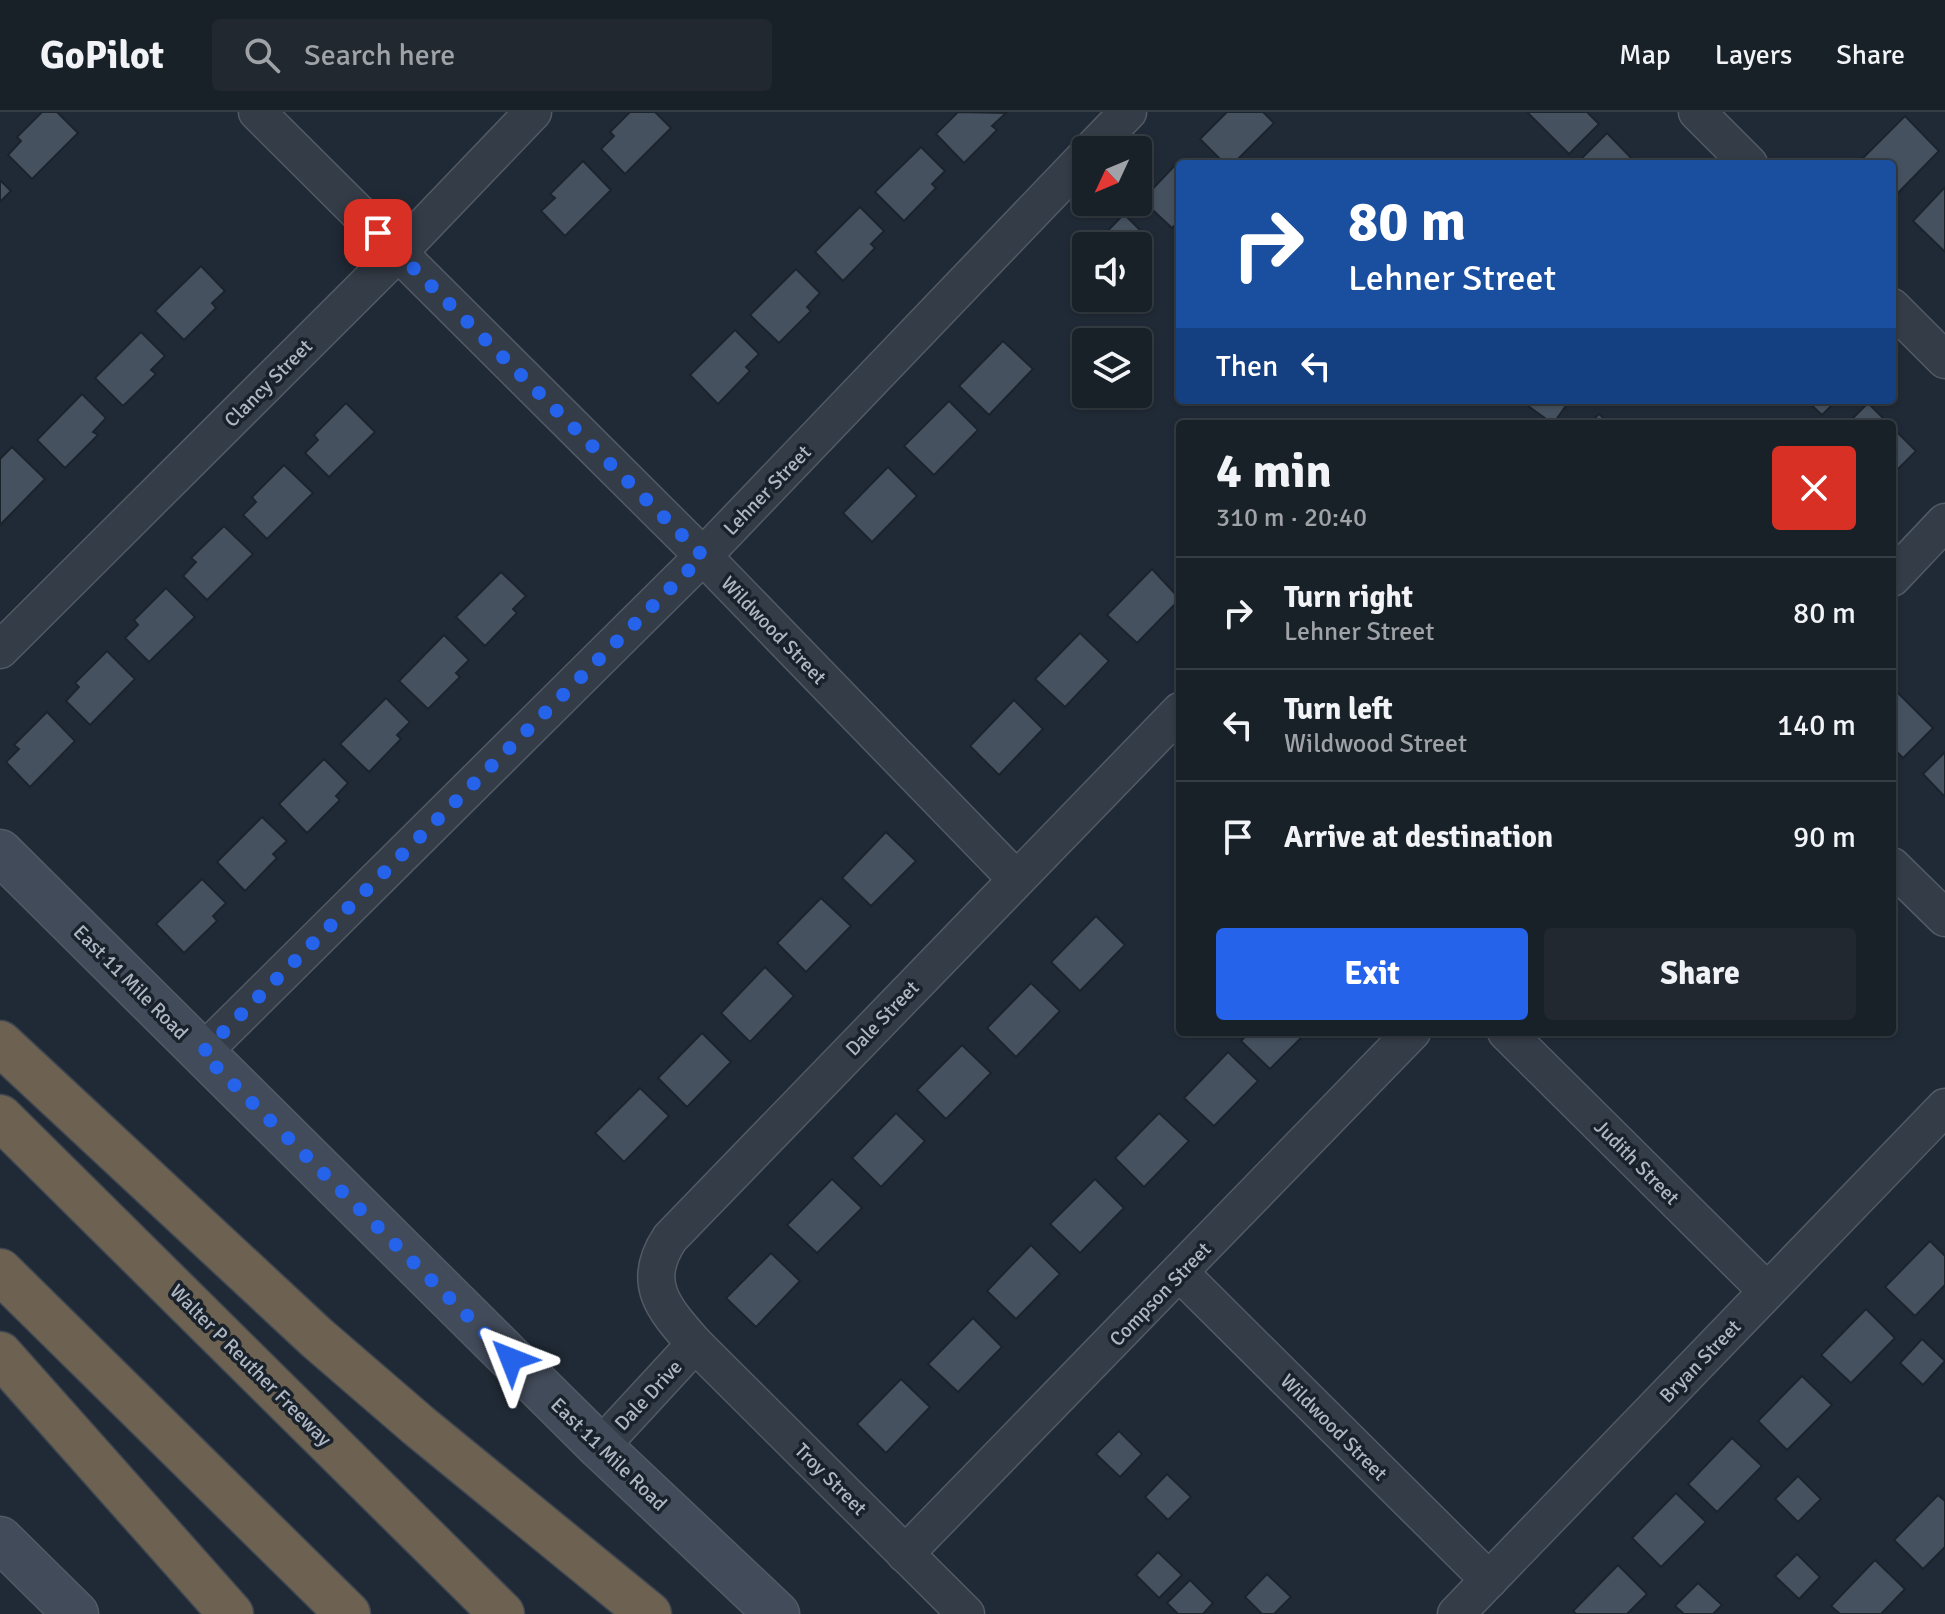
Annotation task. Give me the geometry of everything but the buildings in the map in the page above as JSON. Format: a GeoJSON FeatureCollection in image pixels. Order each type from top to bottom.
{"type":"FeatureCollection","features":[{"type":"Feature","properties":{"kind":"highway"},"geometry":{"type":"LineString","coordinates":[[0,1043],[317,1338],[419,1426],[649,1614]]}},
{"type":"Feature","properties":{"kind":"highway","name":"Walter P Reuther Freeway"},"geometry":{"type":"LineString","coordinates":[[0,1117],[502,1614]]}},
{"type":"Feature","properties":{"kind":"highway"},"geometry":{"type":"LineString","coordinates":[[0,1271],[348,1614]]}},
{"type":"Feature","properties":{"kind":"highway"},"geometry":{"type":"LineString","coordinates":[[0,1354],[231,1614]]}},
{"type":"Feature","properties":{"kind":"main road","name":"East 11 Mile Road"},"geometry":{"type":"LineString","coordinates":[[0,852],[600,1447],[777,1614]]}},
{"type":"Feature","properties":{"kind":"main road"},"geometry":{"type":"LineString","coordinates":[[0,1539],[59,1608]]}},
{"type":"Feature","properties":{"kind":"street","name":"Wildwood Street"},"geometry":{"type":"LineString","coordinates":[[257,112],[703,556],[1016,879]]}},
{"type":"Feature","properties":{"kind":"street","name":"Clancy Street"},"geometry":{"type":"LineString","coordinates":[[0,650],[398,253],[533,112]]}},
{"type":"Feature","properties":{"kind":"street"},"geometry":{"type":"LineString","coordinates":[[1105,136],[1128,112]]}},
{"type":"Feature","properties":{"kind":"street"},"geometry":{"type":"LineString","coordinates":[[1697,112],[1745,160]]}},
{"type":"Feature","properties":{"kind":"street","name":"Lehner Street"},"geometry":{"type":"LineString","coordinates":[[202,1053],[703,556],[1072,171]]}},
{"type":"Feature","properties":{"kind":"street"},"geometry":{"type":"LineString","coordinates":[[1896,311],[1945,360]]}},
{"type":"Feature","properties":{"kind":"street"},"geometry":{"type":"LineString","coordinates":[[1896,574],[1945,522]]}},
{"type":"Feature","properties":{"kind":"street","name":"Dale Street"},"geometry":{"type":"LineString","coordinates":[[695,1344],[659,1298],[655,1274],[659,1255],[670,1238],[1176,715]]}},
{"type":"Feature","properties":{"kind":"street"},"geometry":{"type":"LineString","coordinates":[[1896,870],[1945,918]]}},
{"type":"Feature","properties":{"kind":"street","name":"Compson Street"},"geometry":{"type":"LineString","coordinates":[[905,1554],[1408,1036]]}},
{"type":"Feature","properties":{"kind":"street","name":"Judith Street"},"geometry":{"type":"LineString","coordinates":[[1510,1036],[1767,1291]]}},
{"type":"Feature","properties":{"kind":"street","name":"Bryan Street"},"geometry":{"type":"LineString","coordinates":[[1456,1614],[1945,1107]]}},
{"type":"Feature","properties":{"kind":"street","name":"Wildwood Street"},"geometry":{"type":"LineString","coordinates":[[1180,1273],[1489,1580]]}},
{"type":"Feature","properties":{"kind":"street","name":"Dale Drive"},"geometry":{"type":"LineString","coordinates":[[600,1447],[695,1344]]}},
{"type":"Feature","properties":{"kind":"street","name":"Troy Street"},"geometry":{"type":"LineString","coordinates":[[695,1344],[966,1614]]}},
{"type":"Feature","properties":{"kind":"route"},"geometry":{"type":"LineString","coordinates":[[378,233],[703,556],[202,1053],[511,1359]]}}]}
